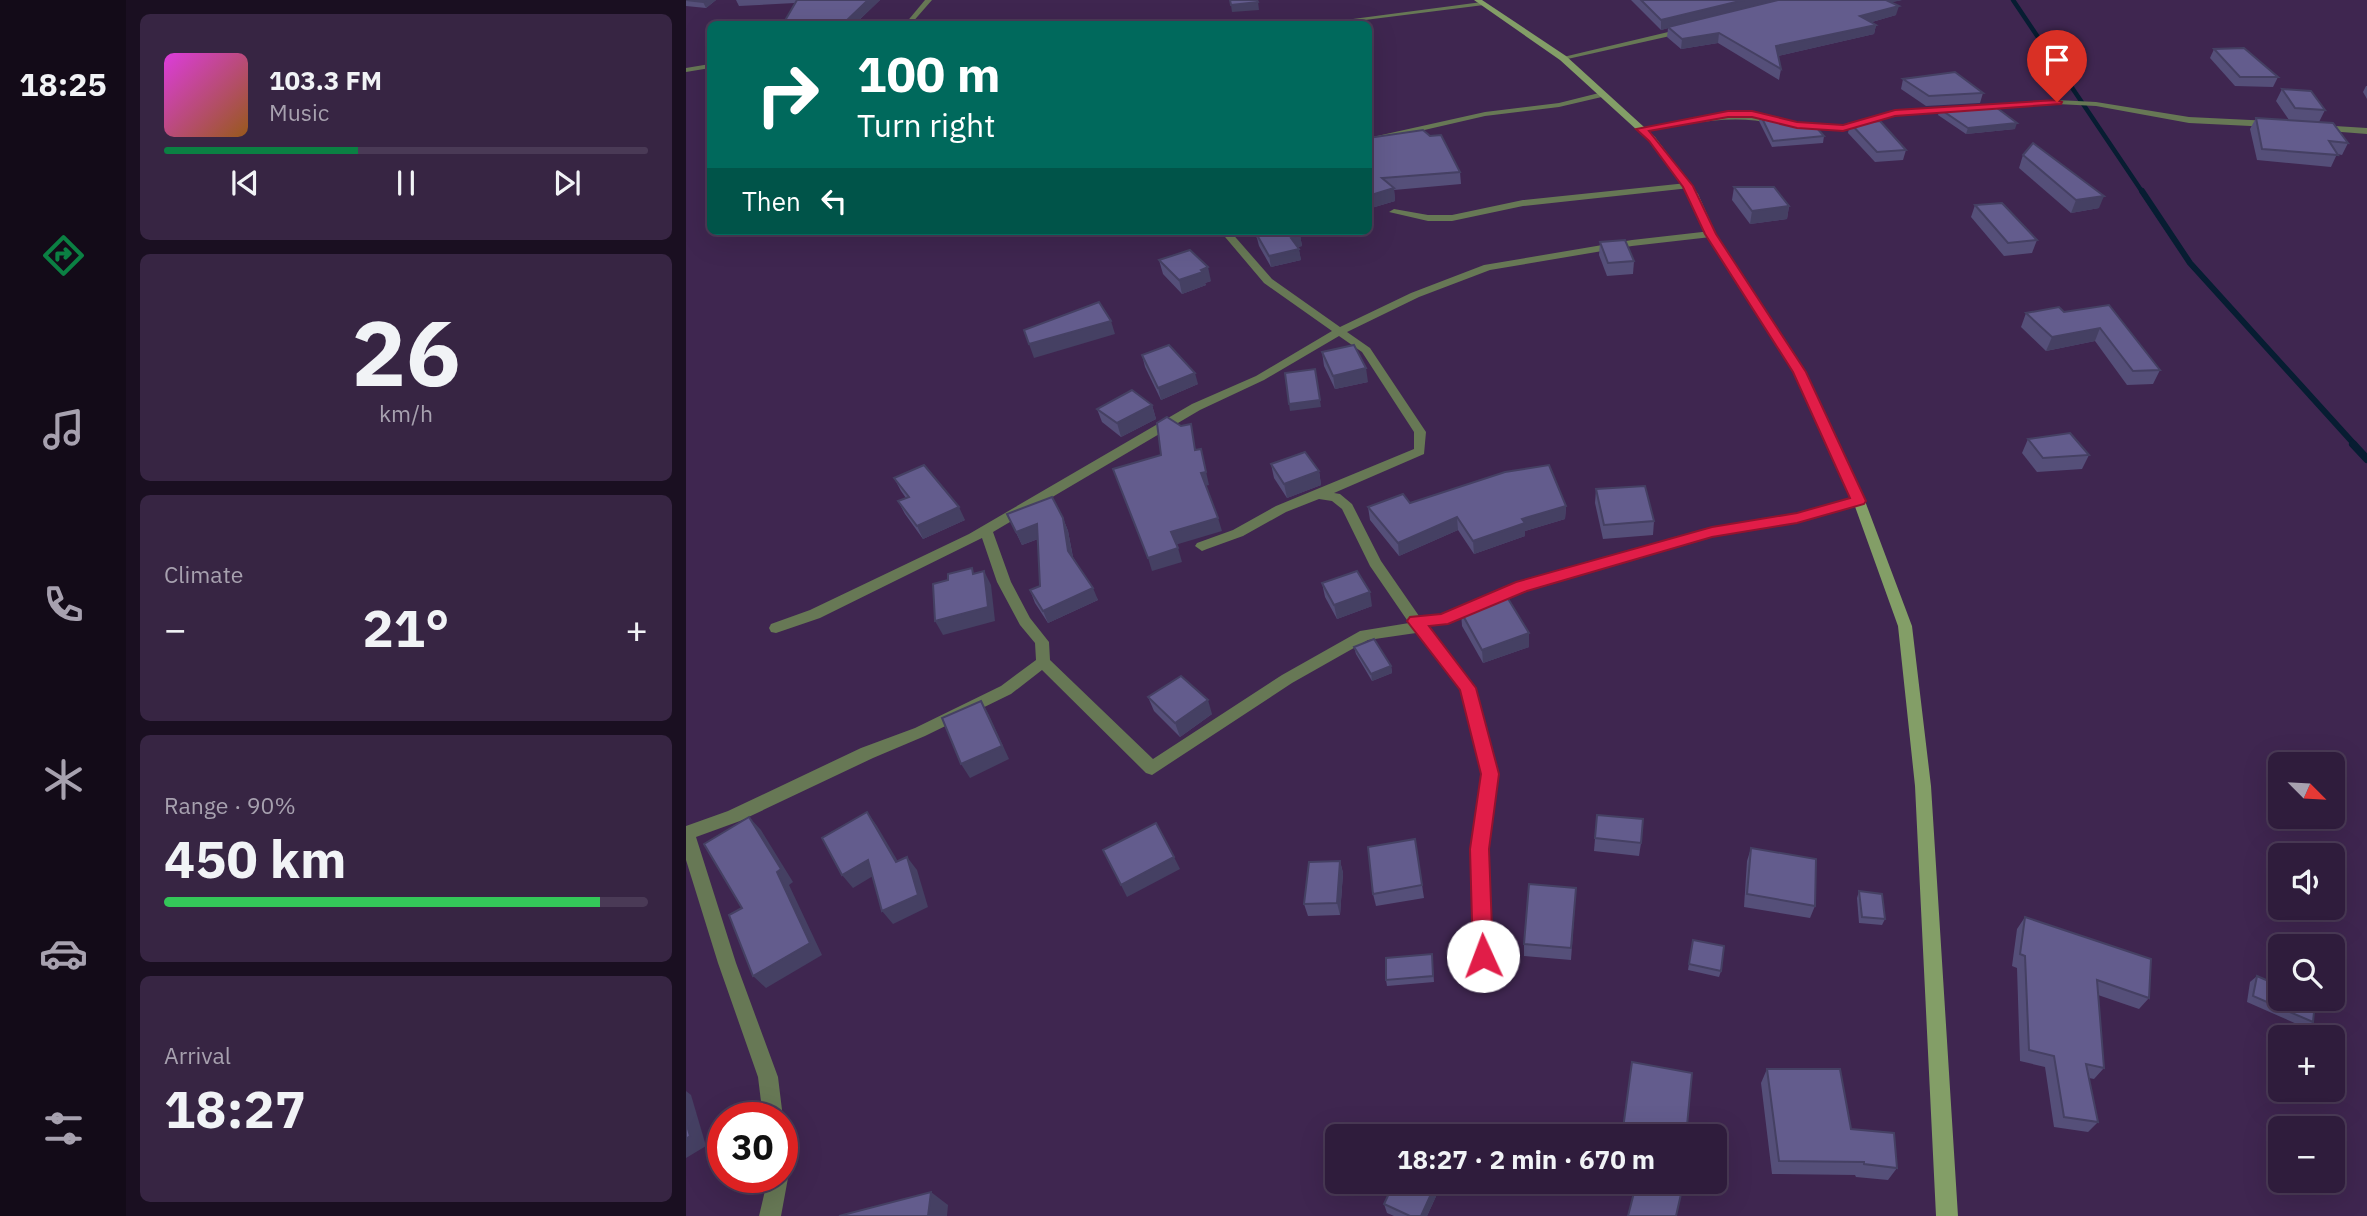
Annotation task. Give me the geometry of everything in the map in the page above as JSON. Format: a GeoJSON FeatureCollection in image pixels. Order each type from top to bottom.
{"type":"FeatureCollection","features":[{"type":"Feature","properties":{"kind":"street"},"geometry":{"type":"LineString","coordinates":[[911,21],[929,0]]}},
{"type":"Feature","properties":{"kind":"street"},"geometry":{"type":"LineString","coordinates":[[1341,21],[1480,2],[1563,58],[1652,139],[1688,186],[1711,234],[1799,372],[1859,501],[1905,626],[1923,786],[1947,1216]]}},
{"type":"Feature","properties":{"kind":"street"},"geometry":{"type":"LineString","coordinates":[[1563,58],[1694,27]]}},
{"type":"Feature","properties":{"kind":"street"},"geometry":{"type":"LineString","coordinates":[[686,70],[707,66]]}},
{"type":"Feature","properties":{"kind":"street"},"geometry":{"type":"LineString","coordinates":[[1372,140],[1485,114],[1559,105],[1603,94]]}},
{"type":"Feature","properties":{"kind":"street"},"geometry":{"type":"LineString","coordinates":[[1641,129],[1674,126],[1728,114],[1752,114],[1797,125],[1843,128],[1895,113],[2057,102],[2096,104],[2189,120],[2281,125]]}},
{"type":"Feature","properties":{"kind":"street"},"geometry":{"type":"LineString","coordinates":[[2308,127],[2367,131]]}},
{"type":"Feature","properties":{"kind":"street"},"geometry":{"type":"LineString","coordinates":[[1394,212],[1428,218],[1452,218],[1523,203],[1688,186]]}},
{"type":"Feature","properties":{"kind":"street"},"geometry":{"type":"LineString","coordinates":[[776,628],[852,597],[986,530],[1196,407],[1260,377],[1340,331],[1415,295],[1488,267],[1632,243],[1711,234]]}},
{"type":"Feature","properties":{"kind":"street"},"geometry":{"type":"LineString","coordinates":[[1202,546],[1238,533],[1281,509],[1420,451],[1420,432],[1366,350],[1268,281],[1228,235]]}},
{"type":"Feature","properties":{"kind":"street"},"geometry":{"type":"LineString","coordinates":[[1318,495],[1336,497],[1347,507],[1375,563],[1468,688],[1490,774],[1480,849],[1483,956]]}},
{"type":"Feature","properties":{"kind":"street"},"geometry":{"type":"LineString","coordinates":[[986,530],[1004,582],[1025,621],[1042,642],[1043,662],[1152,768],[1287,679],[1365,635],[1442,620],[1522,586],[1712,532],[1797,518],[1859,501]]}},
{"type":"Feature","properties":{"kind":"street"},"geometry":{"type":"LineString","coordinates":[[771,1102],[768,1077],[727,963],[686,833],[734,816],[866,753],[919,732],[1006,690],[1043,662]]}},
{"type":"Feature","properties":{"kind":"street"},"geometry":{"type":"LineString","coordinates":[[770,1216],[775,1193]]}},
{"type":"Feature","properties":{"kind":"building"},"geometry":{"type":"Polygon","coordinates":[[[797,0],[868,0],[846,21],[785,21],[797,0]]]}},
{"type":"Feature","properties":{"kind":"building"},"geometry":{"type":"Polygon","coordinates":[[[1230,0],[1257,0],[1258,2],[1231,5],[1230,0]]]}},
{"type":"Feature","properties":{"kind":"building"},"geometry":{"type":"Polygon","coordinates":[[[1641,0],[1744,0],[1661,20],[1641,0]]]}},
{"type":"Feature","properties":{"kind":"building"},"geometry":{"type":"Polygon","coordinates":[[[1778,0],[1886,0],[1899,6],[1860,16],[1876,25],[1776,46],[1781,69],[1719,33],[1682,39],[1668,27],[1778,0]]]}},
{"type":"Feature","properties":{"kind":"building"},"geometry":{"type":"Polygon","coordinates":[[[2244,48],[2278,77],[2240,77],[2214,49],[2244,48]]]}},
{"type":"Feature","properties":{"kind":"building"},"geometry":{"type":"Polygon","coordinates":[[[1955,72],[1983,93],[1929,96],[1903,79],[1955,72]]]}},
{"type":"Feature","properties":{"kind":"building"},"geometry":{"type":"Polygon","coordinates":[[[2282,89],[2311,91],[2325,110],[2295,108],[2282,89]]]}},
{"type":"Feature","properties":{"kind":"building"},"geometry":{"type":"Polygon","coordinates":[[[1993,105],[2017,123],[1968,128],[1940,109],[1993,105]]]}},
{"type":"Feature","properties":{"kind":"building"},"geometry":{"type":"Polygon","coordinates":[[[1760,114],[1815,126],[1824,136],[1773,141],[1760,114]]]}},
{"type":"Feature","properties":{"kind":"building"},"geometry":{"type":"Polygon","coordinates":[[[2256,118],[2333,123],[2348,143],[2329,141],[2338,155],[2262,149],[2256,118]]]}},
{"type":"Feature","properties":{"kind":"building"},"geometry":{"type":"Polygon","coordinates":[[[1880,121],[1906,150],[1877,152],[1850,123],[1880,121]]]}},
{"type":"Feature","properties":{"kind":"building"},"geometry":{"type":"Polygon","coordinates":[[[1423,130],[1430,136],[1441,135],[1460,172],[1382,178],[1394,188],[1372,195],[1372,137],[1423,130]]]}},
{"type":"Feature","properties":{"kind":"building"},"geometry":{"type":"Polygon","coordinates":[[[2033,143],[2104,196],[2076,200],[2023,155],[2033,143]]]}},
{"type":"Feature","properties":{"kind":"building"},"geometry":{"type":"Polygon","coordinates":[[[1734,187],[1774,187],[1789,206],[1752,211],[1734,187]]]}},
{"type":"Feature","properties":{"kind":"building"},"geometry":{"type":"Polygon","coordinates":[[[2002,203],[2037,240],[2008,243],[1975,205],[2002,203]]]}},
{"type":"Feature","properties":{"kind":"building"},"geometry":{"type":"Polygon","coordinates":[[[1257,235],[1300,235],[1291,238],[1299,249],[1269,256],[1257,235]]]}},
{"type":"Feature","properties":{"kind":"building"},"geometry":{"type":"Polygon","coordinates":[[[1625,240],[1634,261],[1608,263],[1600,242],[1625,240]]]}},
{"type":"Feature","properties":{"kind":"building"},"geometry":{"type":"Polygon","coordinates":[[[1190,250],[1208,267],[1201,270],[1203,272],[1179,280],[1159,260],[1190,250]]]}},
{"type":"Feature","properties":{"kind":"building"},"geometry":{"type":"Polygon","coordinates":[[[1099,302],[1111,321],[1029,344],[1024,330],[1099,302]]]}},
{"type":"Feature","properties":{"kind":"building"},"geometry":{"type":"Polygon","coordinates":[[[2109,305],[2160,370],[2133,371],[2100,328],[2052,337],[2026,313],[2059,307],[2064,312],[2109,305]]]}},
{"type":"Feature","properties":{"kind":"building"},"geometry":{"type":"Polygon","coordinates":[[[1169,345],[1195,373],[1158,388],[1142,355],[1169,345]]]}},
{"type":"Feature","properties":{"kind":"building"},"geometry":{"type":"Polygon","coordinates":[[[1354,345],[1366,368],[1333,376],[1322,352],[1354,345]]]}},
{"type":"Feature","properties":{"kind":"building"},"geometry":{"type":"Polygon","coordinates":[[[1315,369],[1320,400],[1289,404],[1285,373],[1315,369]]]}},
{"type":"Feature","properties":{"kind":"building"},"geometry":{"type":"Polygon","coordinates":[[[1132,390],[1152,405],[1117,423],[1097,409],[1132,390]]]}},
{"type":"Feature","properties":{"kind":"building"},"geometry":{"type":"Polygon","coordinates":[[[1167,417],[1181,426],[1191,424],[1195,450],[1201,449],[1206,472],[1201,473],[1218,518],[1171,532],[1178,548],[1148,558],[1113,469],[1161,455],[1157,423],[1167,417]]]}},
{"type":"Feature","properties":{"kind":"building"},"geometry":{"type":"Polygon","coordinates":[[[2070,433],[2089,455],[2043,458],[2028,439],[2070,433]]]}},
{"type":"Feature","properties":{"kind":"building"},"geometry":{"type":"Polygon","coordinates":[[[1305,452],[1319,471],[1284,484],[1271,464],[1305,452]]]}},
{"type":"Feature","properties":{"kind":"building"},"geometry":{"type":"Polygon","coordinates":[[[924,465],[959,507],[917,526],[898,501],[909,497],[894,478],[924,465]]]}},
{"type":"Feature","properties":{"kind":"building"},"geometry":{"type":"Polygon","coordinates":[[[1549,465],[1566,506],[1522,519],[1525,523],[1473,541],[1457,517],[1398,543],[1368,507],[1403,494],[1410,503],[1505,472],[1549,465]]]}},
{"type":"Feature","properties":{"kind":"building"},"geometry":{"type":"Polygon","coordinates":[[[1645,486],[1654,521],[1604,525],[1596,489],[1645,486]]]}},
{"type":"Feature","properties":{"kind":"building"},"geometry":{"type":"Polygon","coordinates":[[[1052,497],[1063,518],[1068,551],[1093,588],[1043,611],[1030,590],[1040,586],[1037,524],[1016,532],[1007,514],[1052,497]]]}},
{"type":"Feature","properties":{"kind":"building"},"geometry":{"type":"Polygon","coordinates":[[[972,568],[973,574],[984,571],[988,607],[935,621],[933,584],[948,580],[948,574],[972,568]]]}},
{"type":"Feature","properties":{"kind":"building"},"geometry":{"type":"Polygon","coordinates":[[[1357,571],[1370,592],[1334,605],[1322,583],[1357,571]]]}},
{"type":"Feature","properties":{"kind":"building"},"geometry":{"type":"Polygon","coordinates":[[[1507,597],[1529,633],[1482,650],[1461,612],[1507,597]]]}},
{"type":"Feature","properties":{"kind":"building"},"geometry":{"type":"Polygon","coordinates":[[[1374,639],[1391,666],[1371,674],[1354,647],[1374,639]]]}},
{"type":"Feature","properties":{"kind":"building"},"geometry":{"type":"Polygon","coordinates":[[[1181,676],[1208,700],[1175,723],[1148,697],[1181,676]]]}},
{"type":"Feature","properties":{"kind":"building"},"geometry":{"type":"Polygon","coordinates":[[[981,701],[1002,746],[961,764],[942,718],[981,701]]]}},
{"type":"Feature","properties":{"kind":"building"},"geometry":{"type":"Polygon","coordinates":[[[867,812],[896,862],[907,857],[918,895],[882,911],[868,860],[842,875],[822,838],[867,812]]]}},
{"type":"Feature","properties":{"kind":"building"},"geometry":{"type":"Polygon","coordinates":[[[1597,815],[1643,819],[1641,843],[1595,838],[1597,815]]]}},
{"type":"Feature","properties":{"kind":"building"},"geometry":{"type":"Polygon","coordinates":[[[749,817],[781,869],[777,872],[810,943],[753,976],[729,915],[742,908],[704,844],[749,817]]]}},
{"type":"Feature","properties":{"kind":"building"},"geometry":{"type":"Polygon","coordinates":[[[1156,823],[1174,857],[1121,885],[1103,850],[1156,823]]]}},
{"type":"Feature","properties":{"kind":"building"},"geometry":{"type":"Polygon","coordinates":[[[1415,839],[1422,885],[1373,894],[1368,847],[1415,839]]]}},
{"type":"Feature","properties":{"kind":"building"},"geometry":{"type":"Polygon","coordinates":[[[1751,848],[1816,859],[1815,906],[1747,894],[1751,848]]]}},
{"type":"Feature","properties":{"kind":"building"},"geometry":{"type":"Polygon","coordinates":[[[1340,861],[1337,903],[1304,904],[1309,862],[1340,861]]]}},
{"type":"Feature","properties":{"kind":"building"},"geometry":{"type":"Polygon","coordinates":[[[1529,884],[1576,888],[1571,948],[1524,944],[1529,884]]]}},
{"type":"Feature","properties":{"kind":"building"},"geometry":{"type":"Polygon","coordinates":[[[1859,891],[1882,894],[1885,919],[1862,917],[1859,891]]]}},
{"type":"Feature","properties":{"kind":"building"},"geometry":{"type":"Polygon","coordinates":[[[2025,917],[2151,959],[2149,998],[2097,980],[2104,1068],[2086,1064],[2098,1122],[2064,1117],[2054,1056],[2029,1050],[2025,956],[2020,954],[2025,917]]]}},
{"type":"Feature","properties":{"kind":"building"},"geometry":{"type":"Polygon","coordinates":[[[1693,940],[1724,946],[1721,971],[1689,964],[1693,940]]]}},
{"type":"Feature","properties":{"kind":"building"},"geometry":{"type":"Polygon","coordinates":[[[1432,954],[1433,976],[1386,980],[1386,958],[1432,954]]]}},
{"type":"Feature","properties":{"kind":"building"},"geometry":{"type":"Polygon","coordinates":[[[2257,976],[2268,981],[2268,1002],[2253,996],[2257,976]]]}},
{"type":"Feature","properties":{"kind":"building"},"geometry":{"type":"Polygon","coordinates":[[[2288,1011],[2314,1011],[2313,1022],[2288,1011]]]}},
{"type":"Feature","properties":{"kind":"building"},"geometry":{"type":"Polygon","coordinates":[[[1632,1062],[1692,1073],[1687,1124],[1624,1124],[1632,1062]]]}},
{"type":"Feature","properties":{"kind":"building"},"geometry":{"type":"Polygon","coordinates":[[[1767,1069],[1840,1069],[1851,1129],[1894,1133],[1897,1168],[1864,1162],[1779,1161],[1767,1069]]]}},
{"type":"Feature","properties":{"kind":"building"},"geometry":{"type":"Polygon","coordinates":[[[686,1122],[690,1136],[686,1139],[686,1122]]]}},
{"type":"Feature","properties":{"kind":"building"},"geometry":{"type":"Polygon","coordinates":[[[931,1192],[928,1216],[839,1216],[931,1192]]]}},
{"type":"Feature","properties":{"kind":"building"},"geometry":{"type":"Polygon","coordinates":[[[1389,1194],[1431,1194],[1421,1216],[1410,1216],[1384,1204],[1389,1194]]]}},
{"type":"Feature","properties":{"kind":"building"},"geometry":{"type":"Polygon","coordinates":[[[1634,1194],[1681,1194],[1676,1216],[1628,1216],[1634,1194]]]}},
{"type":"Feature","properties":{"kind":"waterway"},"geometry":{"type":"LineString","coordinates":[[2013,0],[2143,193]]}},
{"type":"Feature","properties":{"kind":"waterway"},"geometry":{"type":"LineString","coordinates":[[2142,191],[2190,263],[2355,445]]}},
{"type":"Feature","properties":{"kind":"waterway"},"geometry":{"type":"LineString","coordinates":[[2353,444],[2367,459]]}},
{"type":"Feature","properties":{"kind":"route"},"geometry":{"type":"LineString","coordinates":[[1483,956],[1480,849],[1490,774],[1468,688],[1415,621],[1442,620],[1522,586],[1712,532],[1797,518],[1859,501],[1799,372],[1711,234],[1688,186],[1652,139],[1641,129],[1674,126],[1728,114],[1752,114],[1797,125],[1843,128],[1895,113],[2057,102]]}}]}
